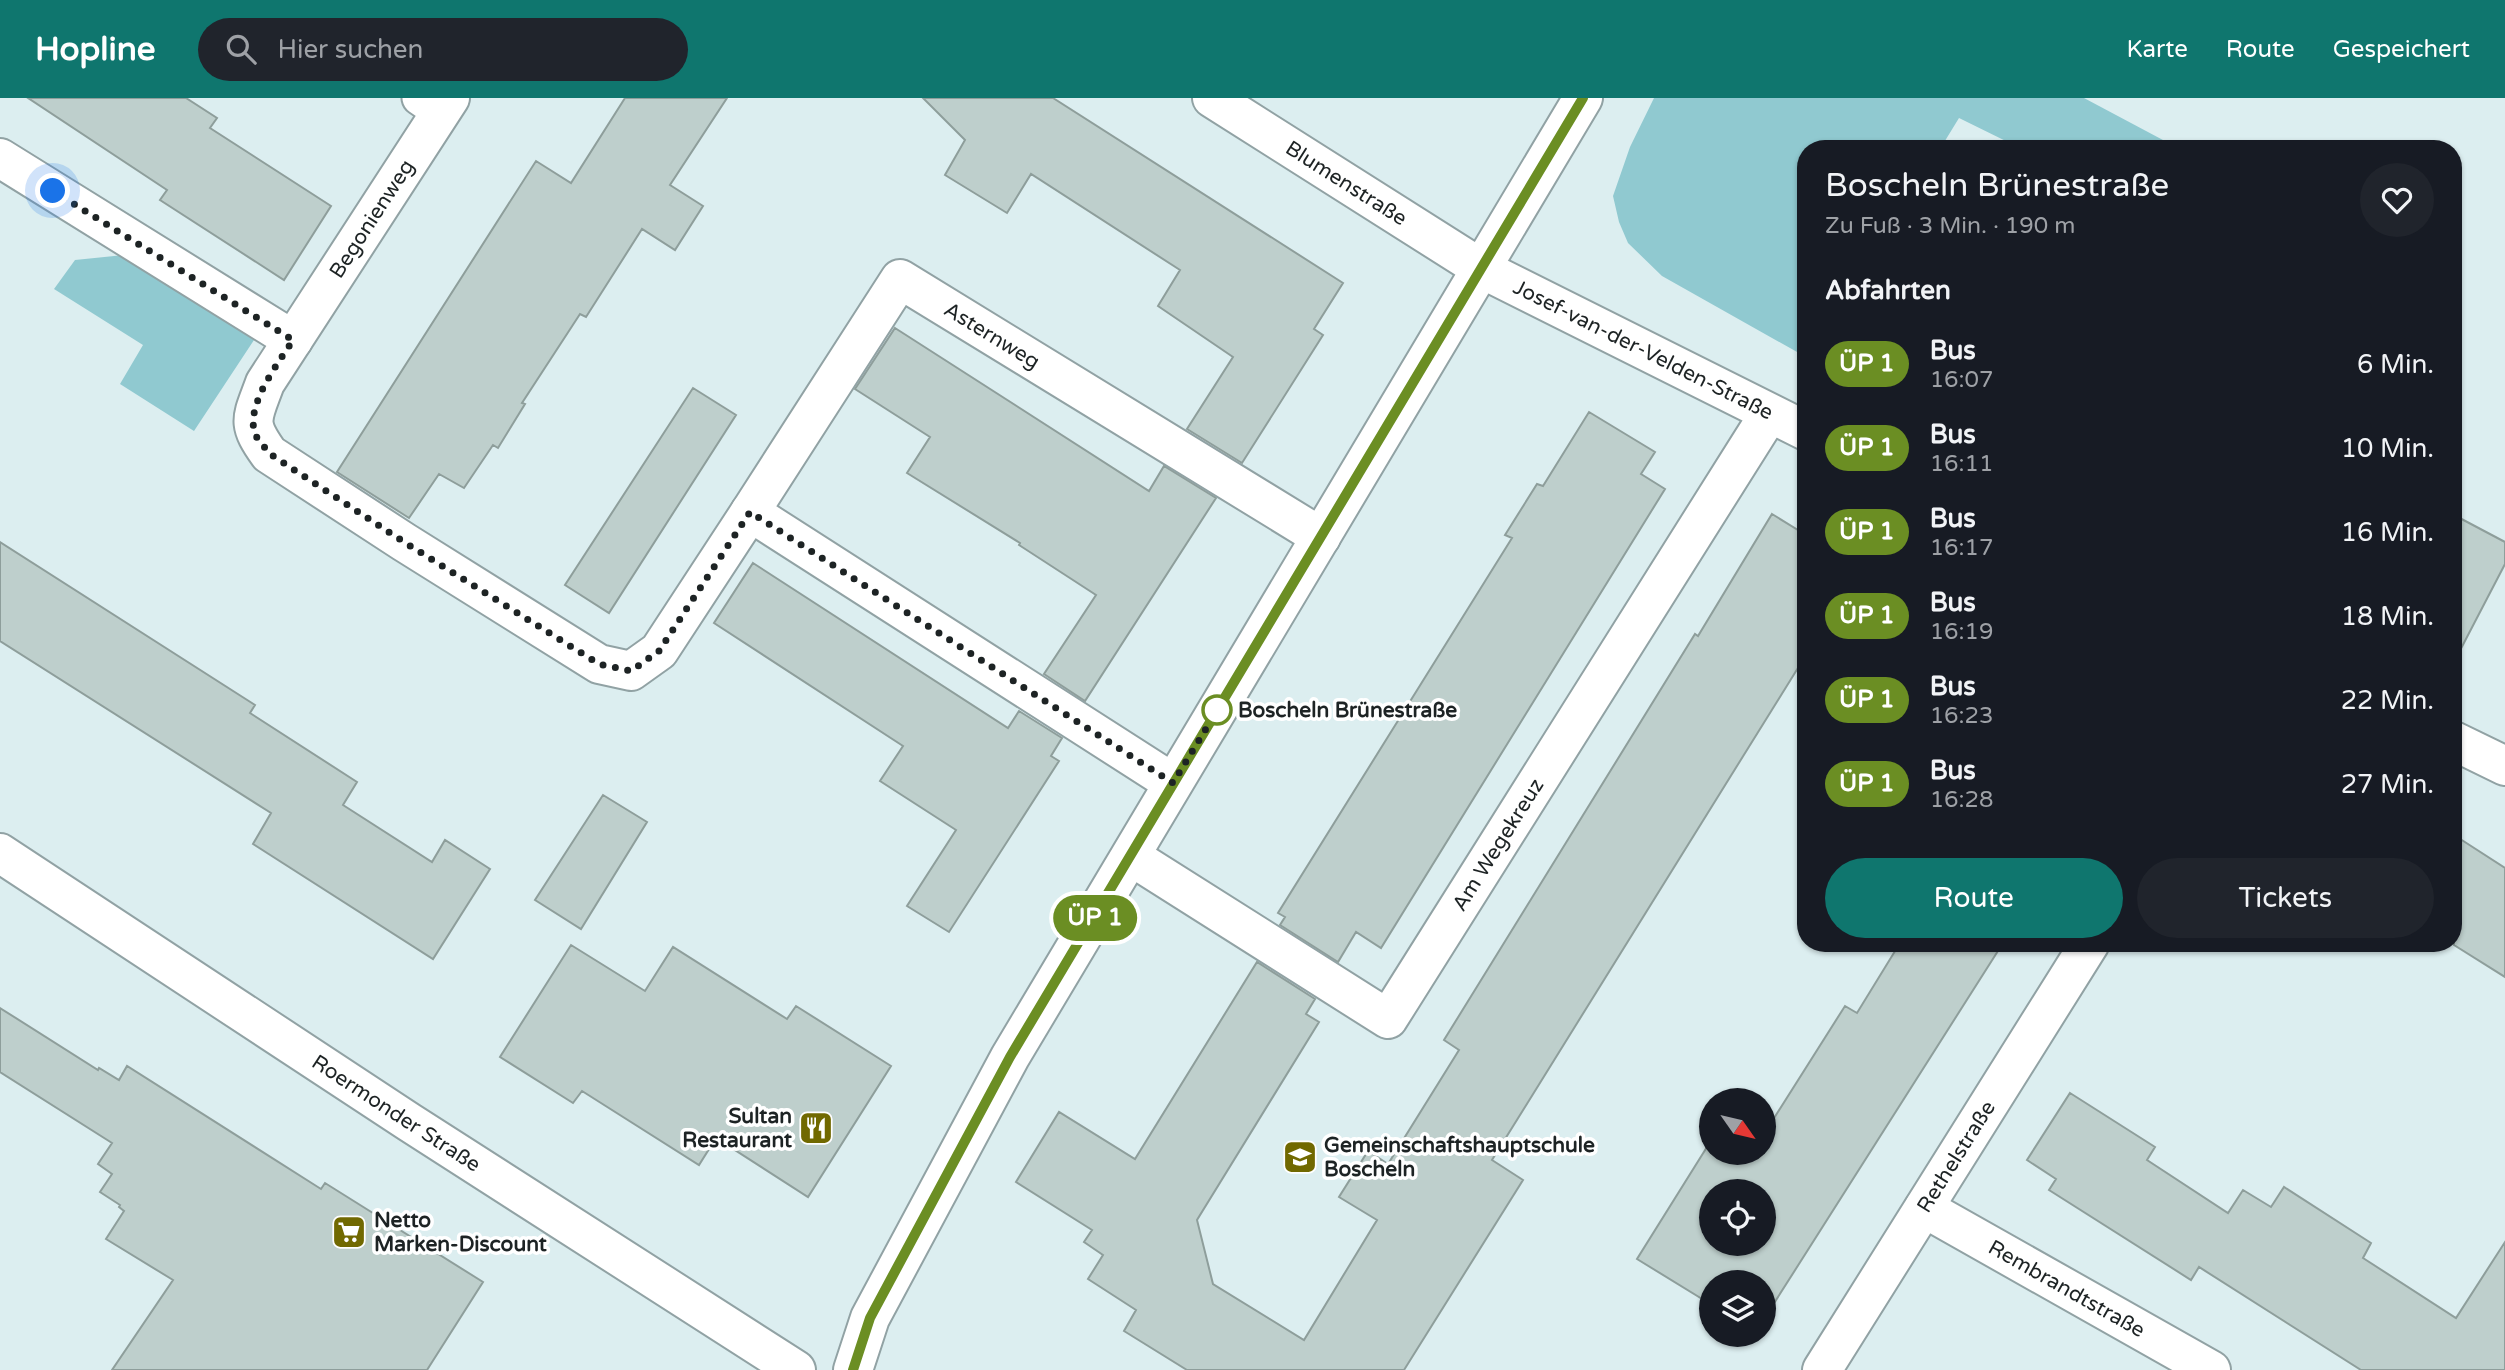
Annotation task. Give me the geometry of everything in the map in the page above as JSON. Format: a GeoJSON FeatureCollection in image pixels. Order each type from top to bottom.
{"type":"FeatureCollection","features":[{"type":"Feature","properties":{"kind":"street","name":"Blumenstraße"},"geometry":{"type":"LineString","coordinates":[[1212,98],[1482,269]]}},
{"type":"Feature","properties":{"kind":"street"},"geometry":{"type":"LineString","coordinates":[[853,1370],[870,1318],[1010,1057],[1132,857],[1173,783],[1583,98]]}},
{"type":"Feature","properties":{"kind":"street","name":"Begonienweg"},"geometry":{"type":"LineString","coordinates":[[437,103],[265,383],[253,415],[255,433],[270,454],[599,664],[631,671],[659,651],[750,512]]}},
{"type":"Feature","properties":{"kind":"street"},"geometry":{"type":"LineString","coordinates":[[0,158],[293,340]]}},
{"type":"Feature","properties":{"kind":"street","name":"Josef-van-der-Velden-Straße"},"geometry":{"type":"LineString","coordinates":[[1482,269],[1797,427]]}},
{"type":"Feature","properties":{"kind":"street","name":"Asternweg"},"geometry":{"type":"LineString","coordinates":[[750,512],[900,279],[1321,537]]}},
{"type":"Feature","properties":{"kind":"street","name":"Am Wegekreuz"},"geometry":{"type":"LineString","coordinates":[[1132,857],[1388,1019],[1769,414]]}},
{"type":"Feature","properties":{"kind":"street"},"geometry":{"type":"LineString","coordinates":[[750,512],[1173,783]]}},
{"type":"Feature","properties":{"kind":"street"},"geometry":{"type":"LineString","coordinates":[[2462,745],[2505,766]]}},
{"type":"Feature","properties":{"kind":"street","name":"Roermonder Straße"},"geometry":{"type":"LineString","coordinates":[[0,853],[409,1122],[796,1370]]}},
{"type":"Feature","properties":{"kind":"street","name":"Rethelstraße"},"geometry":{"type":"LineString","coordinates":[[1822,1370],[2084,952]]}},
{"type":"Feature","properties":{"kind":"street","name":"Rembrandtstraße"},"geometry":{"type":"LineString","coordinates":[[1924,1208],[2210,1370]]}},
{"type":"Feature","properties":{"kind":"shaded area"},"geometry":{"type":"Polygon","coordinates":[[[1654,98],[2084,98],[2163,140],[2004,140],[1959,118],[1946,140],[1797,140],[1797,352],[1662,276],[1628,243],[1619,222],[1613,196],[1630,147],[1654,98]]]}},
{"type":"Feature","properties":{"kind":"shaded area"},"geometry":{"type":"Polygon","coordinates":[[[124,255],[254,340],[194,431],[120,384],[143,345],[54,289],[75,260],[124,255]]]}},
{"type":"Feature","properties":{"kind":"building"},"geometry":{"type":"Polygon","coordinates":[[[28,98],[186,98],[217,118],[210,128],[331,206],[284,280],[160,200],[167,190],[28,98]]]}},
{"type":"Feature","properties":{"kind":"building"},"geometry":{"type":"Polygon","coordinates":[[[625,98],[727,98],[670,185],[703,206],[675,250],[642,229],[586,317],[580,314],[522,403],[525,404],[498,448],[493,445],[464,488],[439,474],[409,518],[337,472],[536,161],[571,183],[625,98]]]}},
{"type":"Feature","properties":{"kind":"building"},"geometry":{"type":"Polygon","coordinates":[[[923,98],[1053,98],[1343,283],[1314,329],[1323,335],[1242,463],[1187,429],[1233,357],[1158,306],[1180,270],[1031,174],[1007,213],[945,175],[965,140],[923,98]]]}},
{"type":"Feature","properties":{"kind":"building"},"geometry":{"type":"Polygon","coordinates":[[[895,328],[1149,491],[1164,466],[1216,498],[1085,701],[1044,674],[1096,595],[1019,545],[1020,543],[907,473],[930,437],[855,389],[895,328]]]}},
{"type":"Feature","properties":{"kind":"building"},"geometry":{"type":"Polygon","coordinates":[[[693,388],[736,415],[609,613],[565,585],[693,388]]]}},
{"type":"Feature","properties":{"kind":"building"},"geometry":{"type":"Polygon","coordinates":[[[1589,412],[1655,452],[1641,474],[1665,489],[1381,948],[1356,932],[1338,962],[1280,925],[1285,917],[1278,913],[1512,538],[1505,535],[1537,484],[1543,486],[1589,412]]]}},
{"type":"Feature","properties":{"kind":"building"},"geometry":{"type":"Polygon","coordinates":[[[1772,514],[1797,529],[1797,669],[1492,1160],[1523,1180],[1404,1370],[1187,1370],[1124,1331],[1136,1310],[1088,1279],[1103,1255],[1084,1242],[1092,1230],[1016,1182],[1059,1112],[1135,1159],[1257,962],[1315,999],[1306,1014],[1319,1022],[1197,1220],[1213,1284],[1304,1340],[1377,1220],[1339,1197],[1368,1151],[1388,1164],[1459,1050],[1444,1040],[1695,634],[1698,636],[1772,514]]]}},
{"type":"Feature","properties":{"kind":"building"},"geometry":{"type":"Polygon","coordinates":[[[2462,519],[2505,542],[2505,564],[2462,647],[2462,519]]]}},
{"type":"Feature","properties":{"kind":"building"},"geometry":{"type":"Polygon","coordinates":[[[0,542],[255,705],[250,713],[357,782],[343,805],[432,862],[445,840],[490,869],[433,959],[253,844],[271,813],[0,641],[0,542]]]}},
{"type":"Feature","properties":{"kind":"building"},"geometry":{"type":"Polygon","coordinates":[[[753,563],[1008,728],[1019,711],[1062,738],[1051,756],[1059,761],[949,932],[907,906],[956,830],[880,781],[903,746],[714,623],[753,563]]]}},
{"type":"Feature","properties":{"kind":"building"},"geometry":{"type":"Polygon","coordinates":[[[603,795],[647,822],[581,929],[535,900],[603,795]]]}},
{"type":"Feature","properties":{"kind":"building"},"geometry":{"type":"Polygon","coordinates":[[[2462,840],[2505,868],[2505,977],[2462,950],[2462,840]]]}},
{"type":"Feature","properties":{"kind":"building"},"geometry":{"type":"Polygon","coordinates":[[[571,945],[645,991],[673,947],[787,1019],[796,1006],[891,1066],[808,1197],[716,1138],[699,1165],[582,1091],[573,1103],[500,1057],[571,945]]]}},
{"type":"Feature","properties":{"kind":"building"},"geometry":{"type":"Polygon","coordinates":[[[1894,952],[1997,952],[1776,1300],[1776,1270],[1699,1270],[1699,1297],[1637,1259],[1699,1160],[1699,1166],[1776,1166],[1776,1115],[1845,1006],[1857,1013],[1894,952]]]}},
{"type":"Feature","properties":{"kind":"building"},"geometry":{"type":"Polygon","coordinates":[[[0,1008],[98,1070],[99,1068],[119,1080],[127,1066],[321,1189],[325,1183],[483,1282],[427,1370],[112,1370],[173,1280],[106,1239],[124,1211],[120,1205],[100,1192],[112,1174],[98,1164],[112,1143],[0,1072],[0,1008]]]}},
{"type":"Feature","properties":{"kind":"building"},"geometry":{"type":"Polygon","coordinates":[[[2070,1093],[2155,1147],[2147,1160],[2228,1213],[2243,1190],[2271,1207],[2284,1187],[2371,1243],[2363,1258],[2456,1318],[2505,1242],[2505,1370],[2361,1370],[2199,1267],[2191,1280],[2049,1190],[2056,1179],[2027,1160],[2070,1093]]]}},
{"type":"Feature","properties":{"kind":"bus line"},"geometry":{"type":"LineString","coordinates":[[853,1370],[870,1318],[1010,1057],[1132,857],[1173,783],[1583,98]]}},
{"type":"Feature","properties":{"kind":"place","name":"Boscheln Brünestraße"},"geometry":{"type":"Point","coordinates":[1217,710]}},
{"type":"Feature","properties":{"kind":"place","name":"Sultan Restaurant"},"geometry":{"type":"Point","coordinates":[816,1128]}},
{"type":"Feature","properties":{"kind":"place","name":"Gemeinschaftshauptschule Boscheln"},"geometry":{"type":"Point","coordinates":[1300,1157]}},
{"type":"Feature","properties":{"kind":"place","name":"Netto Marken-Discount"},"geometry":{"type":"Point","coordinates":[349,1232]}},
{"type":"Feature","properties":{"kind":"route"},"geometry":{"type":"LineString","coordinates":[[53,191],[293,340],[265,383],[253,415],[255,433],[270,454],[599,664],[631,671],[659,651],[750,512],[1173,783],[1223,701],[1217,710]]}}]}
